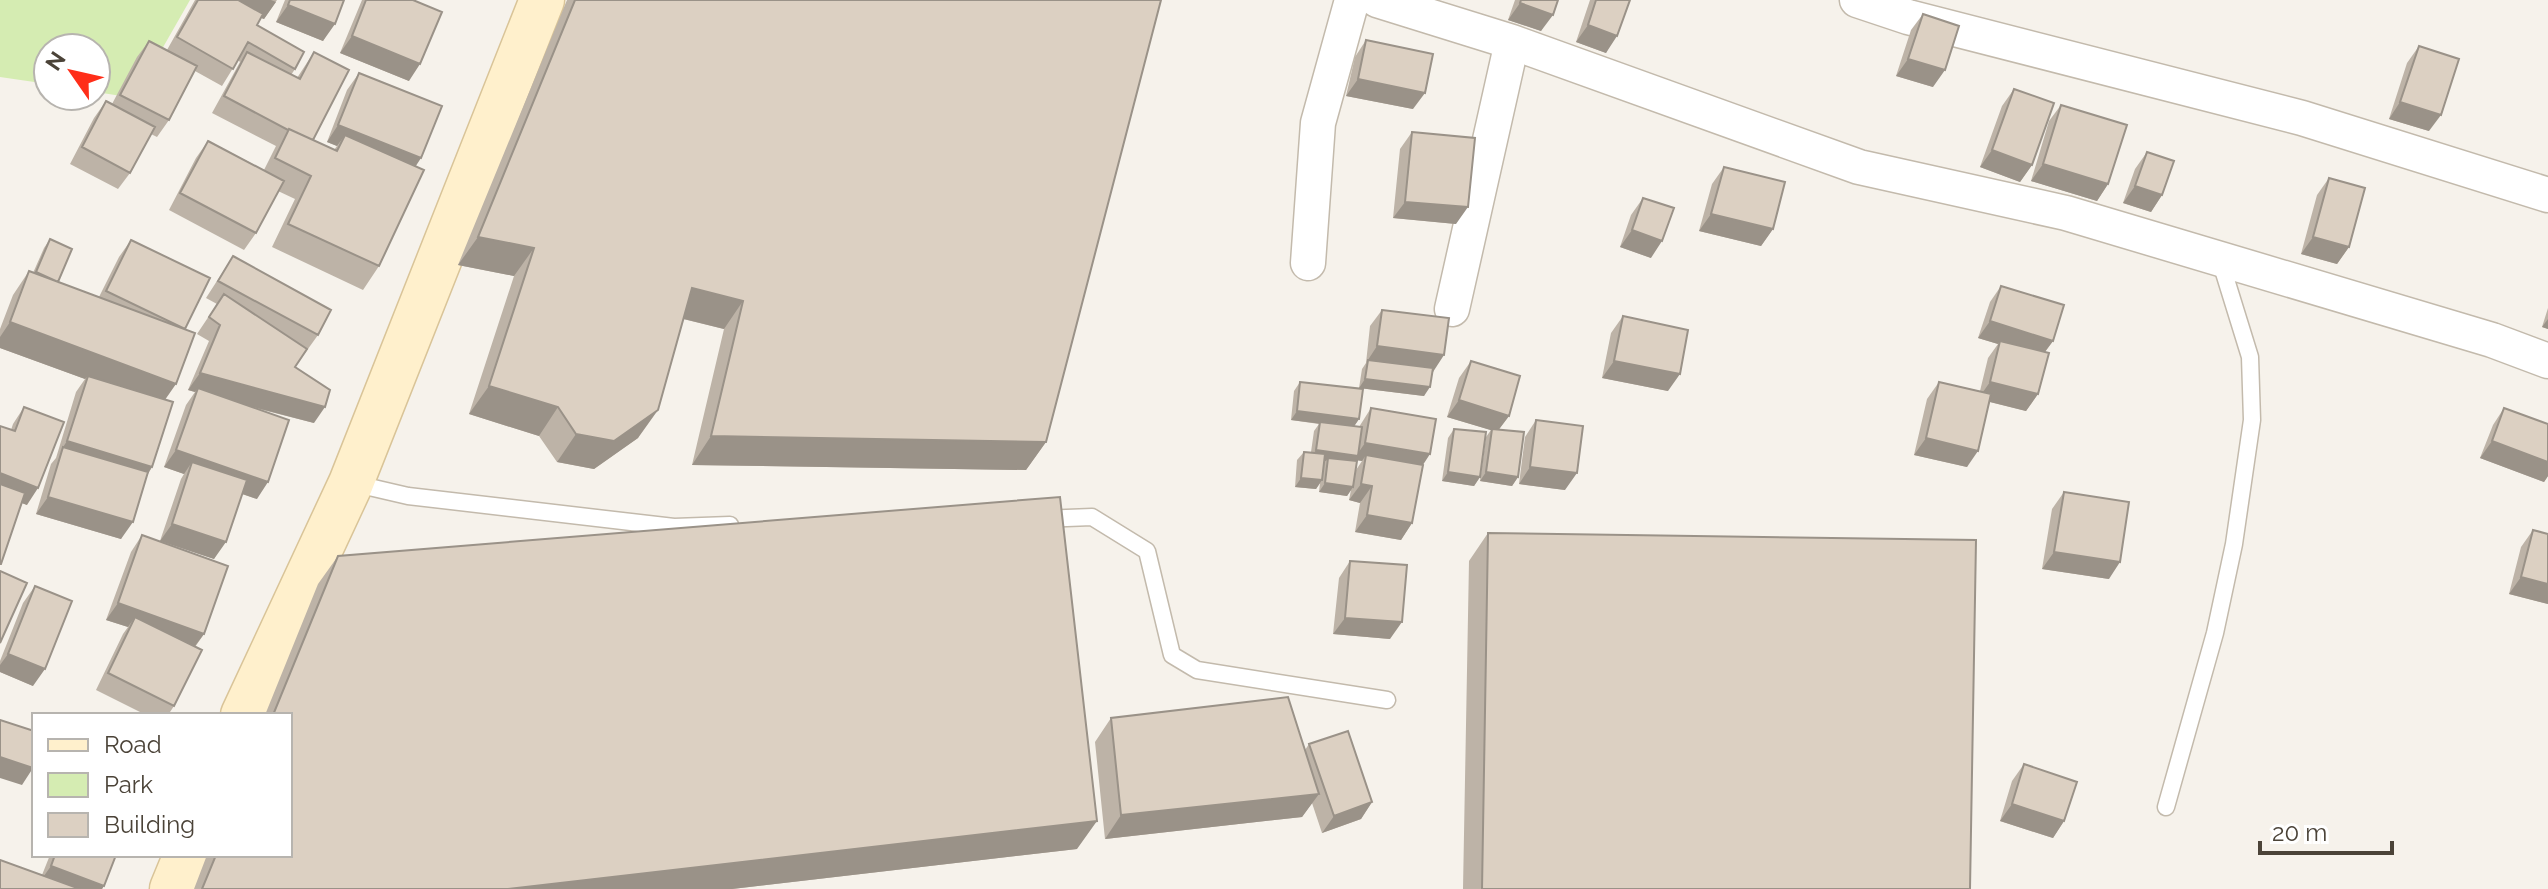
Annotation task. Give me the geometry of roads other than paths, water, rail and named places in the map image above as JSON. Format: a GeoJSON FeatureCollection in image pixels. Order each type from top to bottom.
{"type":"FeatureCollection","features":[{"type":"Feature","properties":{"kind":"street"},"geometry":{"type":"LineString","coordinates":[[244,713],[351,483],[542,0]]}},
{"type":"Feature","properties":{"kind":"street"},"geometry":{"type":"LineString","coordinates":[[1308,263],[1318,123],[1352,0]]}},
{"type":"Feature","properties":{"kind":"street"},"geometry":{"type":"LineString","coordinates":[[1377,0],[1512,42],[1859,167],[2066,213],[2492,340],[2548,361]]}},
{"type":"Feature","properties":{"kind":"street"},"geometry":{"type":"LineString","coordinates":[[1857,0],[1908,17],[2302,118],[2548,195]]}},
{"type":"Feature","properties":{"kind":"street"},"geometry":{"type":"LineString","coordinates":[[1452,309],[1512,42]]}},
{"type":"Feature","properties":{"kind":"street"},"geometry":{"type":"LineString","coordinates":[[172,889],[185,857]]}},
{"type":"Feature","properties":{"kind":"lane"},"geometry":{"type":"LineString","coordinates":[[2166,807],[2215,633],[2234,544],[2252,420],[2250,357],[2220,258]]}},
{"type":"Feature","properties":{"kind":"lane"},"geometry":{"type":"LineString","coordinates":[[351,483],[408,496],[674,527],[752,525]]}},
{"type":"Feature","properties":{"kind":"lane"},"geometry":{"type":"LineString","coordinates":[[1030,519],[1092,517],[1147,551],[1172,655],[1197,670],[1387,700]]}}]}
